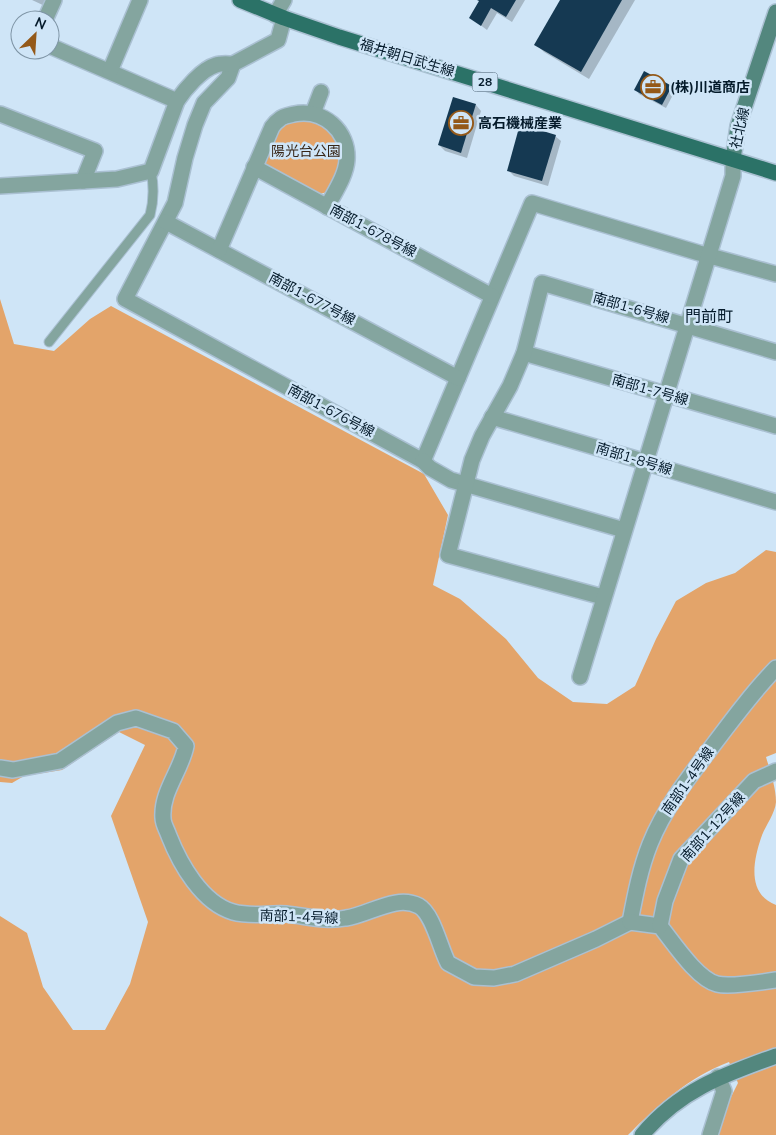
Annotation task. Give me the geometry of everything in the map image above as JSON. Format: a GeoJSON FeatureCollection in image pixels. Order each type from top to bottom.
{"type":"FeatureCollection","features":[{"type":"Feature","properties":{"kind":"main road","name":"福井朝日武生線"},"geometry":{"type":"LineString","coordinates":[[240,0],[280,17],[349,40],[776,173]]}},
{"type":"Feature","properties":{"kind":"street"},"geometry":{"type":"LineString","coordinates":[[110,71],[140,0]]}},
{"type":"Feature","properties":{"kind":"street"},"geometry":{"type":"LineString","coordinates":[[0,186],[116,179],[151,171],[177,101],[183,92],[194,79],[216,65],[233,64],[278,40],[284,0]]}},
{"type":"Feature","properties":{"kind":"street","name":"社北線"},"geometry":{"type":"LineString","coordinates":[[733,159],[738,126],[776,12]]}},
{"type":"Feature","properties":{"kind":"street"},"geometry":{"type":"LineString","coordinates":[[60,50],[177,101]]}},
{"type":"Feature","properties":{"kind":"street","name":"南部1-676号線"},"geometry":{"type":"LineString","coordinates":[[233,64],[228,78],[204,103],[185,158],[175,203],[125,299],[424,461]]}},
{"type":"Feature","properties":{"kind":"street"},"geometry":{"type":"LineString","coordinates":[[313,113],[321,92]]}},
{"type":"Feature","properties":{"kind":"street"},"geometry":{"type":"LineString","coordinates":[[220,250],[272,127],[280,118],[304,112],[313,113],[323,117],[341,132],[346,145],[347,160],[344,172],[328,207]]}},
{"type":"Feature","properties":{"kind":"street"},"geometry":{"type":"LineString","coordinates":[[0,114],[94,151],[83,180]]}},
{"type":"Feature","properties":{"kind":"street"},"geometry":{"type":"LineString","coordinates":[[580,677],[733,176],[733,159]]}},
{"type":"Feature","properties":{"kind":"street","name":"南部1-678号線"},"geometry":{"type":"LineString","coordinates":[[254,167],[492,296]]}},
{"type":"Feature","properties":{"kind":"street"},"geometry":{"type":"LineString","coordinates":[[624,530],[451,480],[430,468],[424,461],[532,203],[776,274]]}},
{"type":"Feature","properties":{"kind":"street","name":"南部1-677号線"},"geometry":{"type":"LineString","coordinates":[[166,222],[458,378]]}},
{"type":"Feature","properties":{"kind":"street","name":"南部1-6号線"},"geometry":{"type":"LineString","coordinates":[[524,353],[542,282],[776,352]]}},
{"type":"Feature","properties":{"kind":"street"},"geometry":{"type":"LineString","coordinates":[[524,353],[510,386],[482,436],[472,460],[448,555],[603,597]]}},
{"type":"Feature","properties":{"kind":"street","name":"南部1-7号線"},"geometry":{"type":"LineString","coordinates":[[524,353],[776,426]]}},
{"type":"Feature","properties":{"kind":"street","name":"南部1-8号線"},"geometry":{"type":"LineString","coordinates":[[492,417],[776,502]]}},
{"type":"Feature","properties":{"kind":"street","name":"南部1-4号線"},"geometry":{"type":"LineString","coordinates":[[0,768],[13,770],[60,761],[117,723],[136,718],[173,731],[186,746],[183,758],[164,800],[163,819],[176,851],[192,879],[214,903],[232,912],[255,916],[284,914],[321,920],[347,918],[393,904],[412,903],[422,907],[430,919],[448,963],[474,977],[494,978],[515,974],[630,922],[649,845],[661,820],[695,769],[760,684],[776,668]]}},
{"type":"Feature","properties":{"kind":"street","name":"南部1-12号線"},"geometry":{"type":"LineString","coordinates":[[660,926],[665,901],[681,859],[754,781],[776,771]]}},
{"type":"Feature","properties":{"kind":"street"},"geometry":{"type":"LineString","coordinates":[[630,922],[660,926],[698,973],[717,984],[745,984],[776,980]]}},
{"type":"Feature","properties":{"kind":"street"},"geometry":{"type":"LineString","coordinates":[[642,1135],[664,1113],[688,1094],[718,1077],[776,1056]]}},
{"type":"Feature","properties":{"kind":"street"},"geometry":{"type":"LineString","coordinates":[[710,1135],[724,1091],[718,1077]]}},
{"type":"Feature","properties":{"kind":"lane"},"geometry":{"type":"LineString","coordinates":[[49,342],[150,215],[154,191],[151,171]]}},
{"type":"Feature","properties":{"kind":"green space","name":"陽光台公園"},"geometry":{"type":"Polygon","coordinates":[[[304,118],[318,121],[325,125],[339,145],[341,157],[335,178],[327,192],[320,194],[265,165],[263,158],[276,130],[284,124],[304,118]]]}},
{"type":"Feature","properties":{"kind":"green space"},"geometry":{"type":"Polygon","coordinates":[[[0,299],[14,344],[54,351],[90,319],[111,306],[424,474],[448,515],[433,585],[460,599],[506,639],[538,678],[573,702],[607,704],[635,686],[656,639],[676,601],[706,583],[735,573],[766,550],[776,552],[776,753],[766,757],[774,785],[776,802],[774,811],[761,838],[756,857],[755,876],[756,885],[760,893],[776,905],[776,1135],[718,1135],[730,1099],[738,1083],[729,1062],[714,1068],[687,1084],[651,1113],[628,1135],[0,1135],[0,916],[27,933],[43,987],[73,1030],[105,1030],[130,984],[148,922],[111,816],[145,745],[119,732],[62,770],[24,776],[12,783],[0,782],[0,299]]]}},
{"type":"Feature","properties":{"kind":"building"},"geometry":{"type":"Polygon","coordinates":[[[477,0],[516,0],[506,17],[491,8],[481,26],[469,18],[479,1],[477,0]]]}},
{"type":"Feature","properties":{"kind":"building"},"geometry":{"type":"Polygon","coordinates":[[[560,0],[622,0],[581,72],[534,45],[560,0]]]}},
{"type":"Feature","properties":{"kind":"building"},"geometry":{"type":"Polygon","coordinates":[[[644,71],[672,86],[662,105],[634,90],[644,71]]]}},
{"type":"Feature","properties":{"kind":"building"},"geometry":{"type":"Polygon","coordinates":[[[453,97],[476,104],[461,153],[438,145],[453,97]]]}},
{"type":"Feature","properties":{"kind":"building"},"geometry":{"type":"Polygon","coordinates":[[[520,124],[556,135],[542,181],[507,171],[520,124]]]}},
{"type":"Feature","properties":{"kind":"place","name":"(株)川道商店"},"geometry":{"type":"Point","coordinates":[653,87]}},
{"type":"Feature","properties":{"kind":"place","name":"高石機械産業"},"geometry":{"type":"Point","coordinates":[461,123]}},
{"type":"Feature","properties":{"kind":"district","name":"門前町"},"geometry":{"type":"Point","coordinates":[709,317]}}]}
